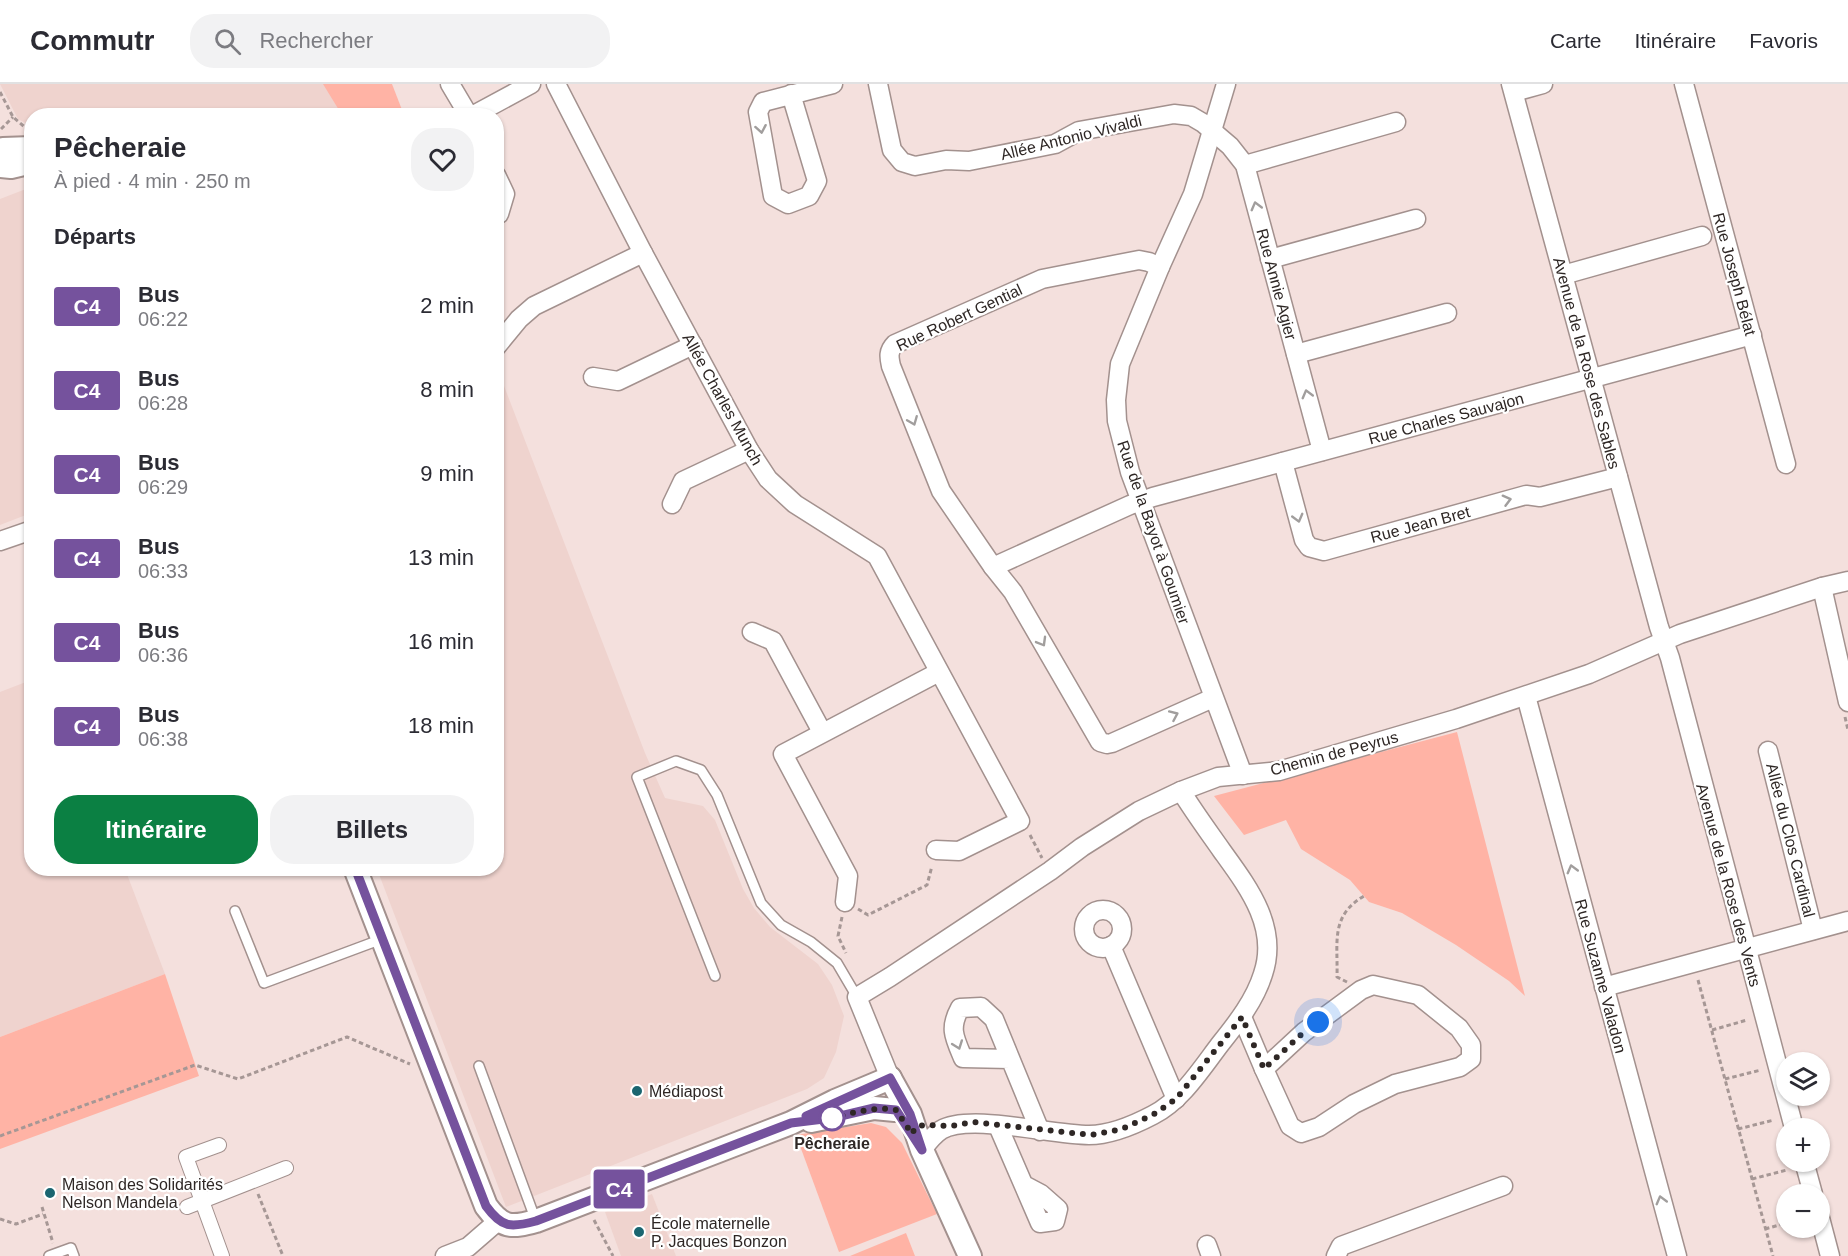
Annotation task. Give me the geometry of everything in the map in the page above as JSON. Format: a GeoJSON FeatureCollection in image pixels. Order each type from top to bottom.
{"type":"FeatureCollection","features":[{"type":"Feature","properties":{"kind":"street"},"geometry":{"type":"LineString","coordinates":[[450,84],[465,108]]}},
{"type":"Feature","properties":{"kind":"street"},"geometry":{"type":"LineString","coordinates":[[485,108],[531,84]]}},
{"type":"Feature","properties":{"kind":"street","name":"Allée Charles Munch"},"geometry":{"type":"LineString","coordinates":[[556,84],[643,253],[749,450],[768,478],[795,504],[877,556],[1020,821]]}},
{"type":"Feature","properties":{"kind":"street"},"geometry":{"type":"LineString","coordinates":[[791,93],[817,181],[809,196],[788,204],[773,196],[758,112],[763,102],[791,93],[833,84]]}},
{"type":"Feature","properties":{"kind":"street","name":"Allée Antonio Vivaldi"},"geometry":{"type":"LineString","coordinates":[[878,84],[892,150],[902,162],[915,166],[946,160],[969,161],[1055,144],[1079,131],[1157,116],[1174,114],[1191,116],[1212,130]]}},
{"type":"Feature","properties":{"kind":"street","name":"Rue de la Bayot à Goumier"},"geometry":{"type":"LineString","coordinates":[[1226,84],[1193,194],[1126,348],[1117,381],[1117,421],[1122,448],[1140,501],[1243,775]]}},
{"type":"Feature","properties":{"kind":"street"},"geometry":{"type":"LineString","coordinates":[[1513,88],[1543,84]]}},
{"type":"Feature","properties":{"kind":"street","name":"Rue Joseph Bélat"},"geometry":{"type":"LineString","coordinates":[[1684,84],[1786,464]]}},
{"type":"Feature","properties":{"kind":"street","name":"Avenue de la Rose des Sables"},"geometry":{"type":"LineString","coordinates":[[1513,88],[1664,641]]}},
{"type":"Feature","properties":{"kind":"street"},"geometry":{"type":"LineString","coordinates":[[1245,165],[1396,122]]}},
{"type":"Feature","properties":{"kind":"street","name":"Rue Annie Agier"},"geometry":{"type":"LineString","coordinates":[[1212,130],[1230,146],[1245,165],[1322,451]]}},
{"type":"Feature","properties":{"kind":"street"},"geometry":{"type":"LineString","coordinates":[[24,148],[1,149],[11,167],[24,164]]}},
{"type":"Feature","properties":{"kind":"street"},"geometry":{"type":"LineString","coordinates":[[1270,259],[1416,219]]}},
{"type":"Feature","properties":{"kind":"street"},"geometry":{"type":"LineString","coordinates":[[1563,275],[1702,236]]}},
{"type":"Feature","properties":{"kind":"street"},"geometry":{"type":"LineString","coordinates":[[504,337],[519,319],[534,306],[643,253]]}},
{"type":"Feature","properties":{"kind":"street","name":"Rue Robert Gential"},"geometry":{"type":"LineString","coordinates":[[1160,267],[1139,260],[1042,279],[895,344],[888,356],[941,491],[1012,592],[1100,742],[1112,743],[1213,698]]}},
{"type":"Feature","properties":{"kind":"street"},"geometry":{"type":"LineString","coordinates":[[1296,354],[1447,313]]}},
{"type":"Feature","properties":{"kind":"street","name":"Rue Charles Sauvajon"},"geometry":{"type":"LineString","coordinates":[[1140,501],[1752,335]]}},
{"type":"Feature","properties":{"kind":"street"},"geometry":{"type":"LineString","coordinates":[[593,377],[618,381],[693,345]]}},
{"type":"Feature","properties":{"kind":"street"},"geometry":{"type":"LineString","coordinates":[[672,504],[682,481],[749,450]]}},
{"type":"Feature","properties":{"kind":"street","name":"Rue Jean Bret"},"geometry":{"type":"LineString","coordinates":[[1283,462],[1308,547],[1324,551],[1526,495],[1540,497],[1618,477]]}},
{"type":"Feature","properties":{"kind":"street"},"geometry":{"type":"LineString","coordinates":[[993,567],[1140,501]]}},
{"type":"Feature","properties":{"kind":"street"},"geometry":{"type":"LineString","coordinates":[[0,542],[24,533]]}},
{"type":"Feature","properties":{"kind":"street","name":"Chemin de Peyrus"},"geometry":{"type":"LineString","coordinates":[[857,997],[1050,871],[1082,847],[1139,811],[1181,791],[1218,777],[1279,771],[1456,719],[1589,674],[1680,633],[1822,587],[1848,581]]}},
{"type":"Feature","properties":{"kind":"street"},"geometry":{"type":"LineString","coordinates":[[1822,587],[1848,702]]}},
{"type":"Feature","properties":{"kind":"street"},"geometry":{"type":"LineString","coordinates":[[752,632],[773,640],[822,732]]}},
{"type":"Feature","properties":{"kind":"street","name":"Avenue de la Rose des Vents"},"geometry":{"type":"LineString","coordinates":[[1664,641],[1791,1118]]}},
{"type":"Feature","properties":{"kind":"street"},"geometry":{"type":"LineString","coordinates":[[845,902],[848,876],[783,754],[939,672]]}},
{"type":"Feature","properties":{"kind":"street","name":"Rue Suzanne Valadon"},"geometry":{"type":"LineString","coordinates":[[1526,696],[1677,1256]]}},
{"type":"Feature","properties":{"kind":"street","name":"Allée du Clos Cardinal"},"geometry":{"type":"LineString","coordinates":[[1768,751],[1813,930]]}},
{"type":"Feature","properties":{"kind":"street"},"geometry":{"type":"LineString","coordinates":[[916,1137],[930,1139],[940,1130],[973,1122],[1091,1135],[1122,1129],[1154,1114],[1176,1099],[1242,1017],[1263,974],[1268,948],[1264,918],[1251,891],[1181,791]]}},
{"type":"Feature","properties":{"kind":"street"},"geometry":{"type":"LineString","coordinates":[[936,850],[959,851],[1020,821]]}},
{"type":"Feature","properties":{"kind":"street"},"geometry":{"type":"LineString","coordinates":[[358,876],[486,1206],[498,1221],[515,1227],[536,1221],[791,1123],[835,1101],[890,1096]]}},
{"type":"Feature","properties":{"kind":"street"},"geometry":{"type":"LineString","coordinates":[[1604,987],[1848,921]]}},
{"type":"Feature","properties":{"kind":"street"},"geometry":{"type":"LineString","coordinates":[[1111,945],[1176,1099]]}},
{"type":"Feature","properties":{"kind":"street"},"geometry":{"type":"LineString","coordinates":[[1242,1017],[1264,1069],[1290,1126],[1301,1133],[1319,1127],[1354,1104],[1395,1084],[1460,1067],[1471,1059],[1471,1045],[1459,1028],[1418,995],[1373,985],[1361,990],[1304,1032],[1264,1069]]}},
{"type":"Feature","properties":{"kind":"street"},"geometry":{"type":"LineString","coordinates":[[857,997],[890,1096],[910,1114],[916,1137],[970,1256]]}},
{"type":"Feature","properties":{"kind":"street"},"geometry":{"type":"LineString","coordinates":[[1011,1059],[1040,1131]]}},
{"type":"Feature","properties":{"kind":"street"},"geometry":{"type":"LineString","coordinates":[[791,1123],[832,1118],[890,1096]]}},
{"type":"Feature","properties":{"kind":"street"},"geometry":{"type":"LineString","coordinates":[[998,1126],[1024,1185]]}},
{"type":"Feature","properties":{"kind":"street"},"geometry":{"type":"LineString","coordinates":[[219,1145],[186,1158],[222,1256]]}},
{"type":"Feature","properties":{"kind":"street"},"geometry":{"type":"LineString","coordinates":[[187,1207],[286,1168]]}},
{"type":"Feature","properties":{"kind":"street"},"geometry":{"type":"LineString","coordinates":[[1336,1256],[1341,1246],[1503,1186]]}},
{"type":"Feature","properties":{"kind":"street"},"geometry":{"type":"LineString","coordinates":[[445,1256],[468,1247],[498,1221]]}},
{"type":"Feature","properties":{"kind":"street"},"geometry":{"type":"LineString","coordinates":[[1825,1238],[1830,1256]]}},
{"type":"Feature","properties":{"kind":"lane"},"geometry":{"type":"LineString","coordinates":[[715,976],[637,777],[676,761],[701,770],[717,795],[761,903],[781,925],[811,942],[837,963],[857,997]]}},
{"type":"Feature","properties":{"kind":"lane"},"geometry":{"type":"LineString","coordinates":[[235,911],[264,983],[382,939]]}},
{"type":"Feature","properties":{"kind":"lane"},"geometry":{"type":"LineString","coordinates":[[479,1066],[536,1221]]}},
{"type":"Feature","properties":{"kind":"lane"},"geometry":{"type":"LineString","coordinates":[[53,1255],[71,1248],[74,1256]]}},
{"type":"Feature","properties":{"kind":"path"},"geometry":{"type":"LineString","coordinates":[[0,92],[13,117],[24,127]]}},
{"type":"Feature","properties":{"kind":"path"},"geometry":{"type":"LineString","coordinates":[[1,149],[13,117]]}},
{"type":"Feature","properties":{"kind":"path"},"geometry":{"type":"LineString","coordinates":[[1020,821],[1050,871]]}},
{"type":"Feature","properties":{"kind":"path"},"geometry":{"type":"LineString","coordinates":[[837,963],[846,954],[838,936],[845,902],[868,915],[927,885],[936,850]]}},
{"type":"Feature","properties":{"kind":"path"},"geometry":{"type":"LineString","coordinates":[[1361,990],[1337,976],[1338,928],[1341,916],[1347,908],[1364,896]]}},
{"type":"Feature","properties":{"kind":"path"},"geometry":{"type":"LineString","coordinates":[[1694,962],[1773,1256]]}},
{"type":"Feature","properties":{"kind":"path"},"geometry":{"type":"LineString","coordinates":[[1712,1030],[1747,1020]]}},
{"type":"Feature","properties":{"kind":"path"},"geometry":{"type":"LineString","coordinates":[[0,1136],[195,1065],[238,1079],[347,1037],[411,1064],[428,1058]]}},
{"type":"Feature","properties":{"kind":"path"},"geometry":{"type":"LineString","coordinates":[[1725,1079],[1761,1070]]}},
{"type":"Feature","properties":{"kind":"path"},"geometry":{"type":"LineString","coordinates":[[1738,1129],[1774,1120]]}},
{"type":"Feature","properties":{"kind":"path"},"geometry":{"type":"LineString","coordinates":[[1752,1179],[1776,1171]]}},
{"type":"Feature","properties":{"kind":"path"},"geometry":{"type":"LineString","coordinates":[[253,1181],[283,1256]]}},
{"type":"Feature","properties":{"kind":"path"},"geometry":{"type":"LineString","coordinates":[[585,1202],[613,1256]]}},
{"type":"Feature","properties":{"kind":"path"},"geometry":{"type":"LineString","coordinates":[[42,1207],[53,1255]]}},
{"type":"Feature","properties":{"kind":"path"},"geometry":{"type":"LineString","coordinates":[[0,1219],[16,1224],[43,1214]]}},
{"type":"Feature","properties":{"kind":"path"},"geometry":{"type":"LineString","coordinates":[[1766,1229],[1776,1226]]}},
{"type":"Feature","properties":{"kind":"shaded area"},"geometry":{"type":"Polygon","coordinates":[[[0,84],[326,84],[340,108],[24,108],[24,122],[18,119],[0,84]]]}},
{"type":"Feature","properties":{"kind":"shaded area"},"geometry":{"type":"Polygon","coordinates":[[[323,84],[392,84],[401,108],[338,108],[323,84]]]}},
{"type":"Feature","properties":{"kind":"shaded area"},"geometry":{"type":"Polygon","coordinates":[[[24,190],[24,516],[0,525],[0,199],[24,190]]]}},
{"type":"Feature","properties":{"kind":"shaded area"},"geometry":{"type":"Polygon","coordinates":[[[504,386],[645,753],[665,798],[703,806],[715,820],[743,889],[754,908],[770,927],[818,964],[832,985],[844,1016],[836,1052],[824,1078],[807,1089],[506,1207],[380,876],[504,876],[504,386]]]}},
{"type":"Feature","properties":{"kind":"shaded area"},"geometry":{"type":"Polygon","coordinates":[[[24,683],[24,876],[128,876],[165,974],[0,1037],[0,692],[24,683]]]}},
{"type":"Feature","properties":{"kind":"shaded area"},"geometry":{"type":"Polygon","coordinates":[[[1457,732],[1525,996],[1509,981],[1456,945],[1402,913],[1369,902],[1350,880],[1301,849],[1286,820],[1244,835],[1214,796],[1457,732]]]}},
{"type":"Feature","properties":{"kind":"shaded area"},"geometry":{"type":"Polygon","coordinates":[[[165,974],[199,1076],[0,1149],[0,1037],[165,974]]]}},
{"type":"Feature","properties":{"kind":"shaded area"},"geometry":{"type":"Polygon","coordinates":[[[871,1123],[886,1127],[902,1143],[937,1214],[839,1252],[796,1135],[871,1123]]]}},
{"type":"Feature","properties":{"kind":"shaded area","name":"École maternelle P. Jacques Bonzon"},"geometry":{"type":"Polygon","coordinates":[[[652,1194],[676,1256],[621,1256],[605,1212],[652,1194]]]}},
{"type":"Feature","properties":{"kind":"shaded area"},"geometry":{"type":"Polygon","coordinates":[[[906,1233],[915,1256],[850,1256],[906,1233]]]}},
{"type":"Feature","properties":{"kind":"bus line","name":"C4"},"geometry":{"type":"LineString","coordinates":[[358,876],[486,1206],[498,1221],[515,1227],[536,1221],[791,1123],[832,1118],[874,1108],[896,1110],[922,1150],[904,1100],[890,1078],[806,1116]]}},
{"type":"Feature","properties":{"kind":"place","name":"Médiapost"},"geometry":{"type":"Point","coordinates":[637,1091]}},
{"type":"Feature","properties":{"kind":"place","name":"Pêcheraie"},"geometry":{"type":"Point","coordinates":[832,1118]}},
{"type":"Feature","properties":{"kind":"place","name":"Maison des Solidarités Nelson Mandela"},"geometry":{"type":"Point","coordinates":[50,1193]}},
{"type":"Feature","properties":{"kind":"place","name":"École maternelle P. Jacques Bonzon"},"geometry":{"type":"Point","coordinates":[639,1232]}},
{"type":"Feature","properties":{"kind":"route"},"geometry":{"type":"LineString","coordinates":[[832,1118],[874,1108],[896,1110],[912,1134],[915,1128],[923,1125],[951,1126],[973,1122],[1091,1135],[1122,1129],[1154,1114],[1176,1099],[1242,1017],[1264,1069],[1318,1022]]}}]}
